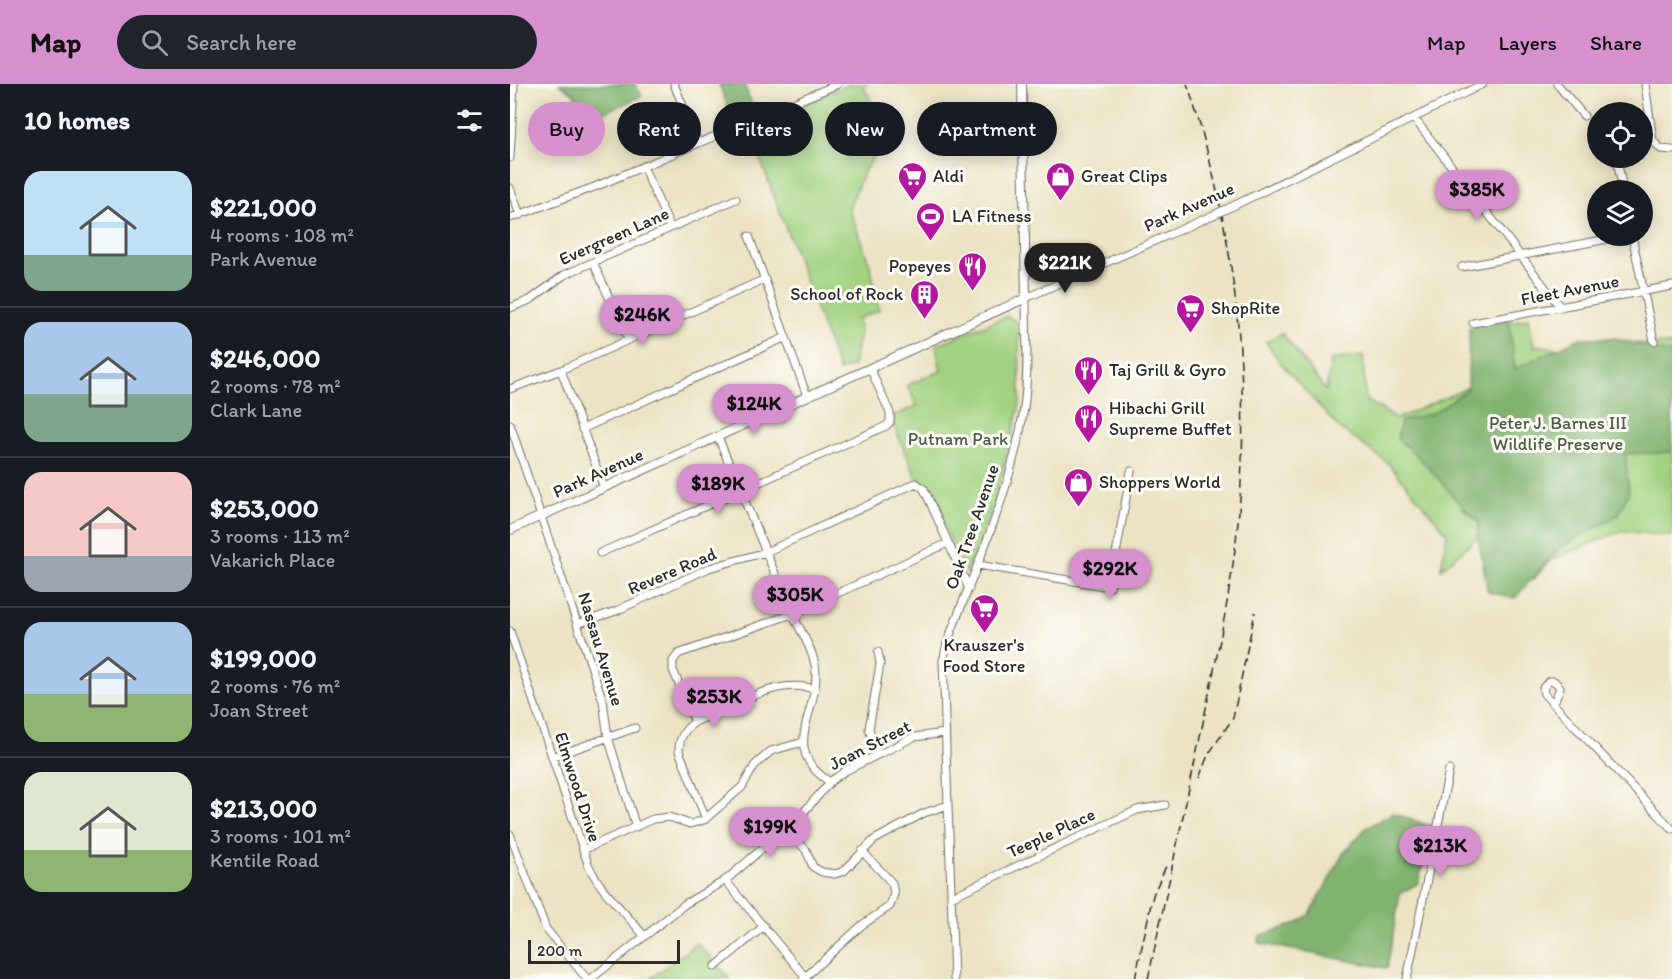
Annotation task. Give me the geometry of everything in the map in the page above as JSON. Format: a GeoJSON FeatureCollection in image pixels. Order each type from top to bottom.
{"type":"FeatureCollection","features":[{"type":"Feature","properties":{"kind":"main road","name":"Oak Tree Avenue"},"geometry":{"type":"LineString","coordinates":[[1022,84],[1026,297]]}},
{"type":"Feature","properties":{"kind":"main road","name":"Park Avenue"},"geometry":{"type":"LineString","coordinates":[[510,530],[1026,297]]}},
{"type":"Feature","properties":{"kind":"street"},"geometry":{"type":"LineString","coordinates":[[510,158],[514,84]]}},
{"type":"Feature","properties":{"kind":"street"},"geometry":{"type":"LineString","coordinates":[[674,84],[681,102]]}},
{"type":"Feature","properties":{"kind":"street"},"geometry":{"type":"LineString","coordinates":[[701,142],[838,84]]}},
{"type":"Feature","properties":{"kind":"street","name":"Park Avenue"},"geometry":{"type":"LineString","coordinates":[[1026,297],[1233,206],[1483,84]]}},
{"type":"Feature","properties":{"kind":"street"},"geometry":{"type":"LineString","coordinates":[[1557,84],[1584,116]]}},
{"type":"Feature","properties":{"kind":"street"},"geometry":{"type":"LineString","coordinates":[[1645,84],[1653,141],[1661,149],[1672,150]]}},
{"type":"Feature","properties":{"kind":"street"},"geometry":{"type":"LineString","coordinates":[[1414,118],[1561,308]]}},
{"type":"Feature","properties":{"kind":"street"},"geometry":{"type":"LineString","coordinates":[[510,218],[667,156]]}},
{"type":"Feature","properties":{"kind":"street"},"geometry":{"type":"LineString","coordinates":[[643,166],[670,227]]}},
{"type":"Feature","properties":{"kind":"street"},"geometry":{"type":"LineString","coordinates":[[510,188],[520,215]]}},
{"type":"Feature","properties":{"kind":"street","name":"Evergreen Lane"},"geometry":{"type":"LineString","coordinates":[[510,308],[530,300],[555,280],[736,199]]}},
{"type":"Feature","properties":{"kind":"street"},"geometry":{"type":"LineString","coordinates":[[749,236],[807,396]]}},
{"type":"Feature","properties":{"kind":"street"},"geometry":{"type":"LineString","coordinates":[[1462,267],[1587,243]]}},
{"type":"Feature","properties":{"kind":"street"},"geometry":{"type":"LineString","coordinates":[[1634,246],[1654,341]]}},
{"type":"Feature","properties":{"kind":"street"},"geometry":{"type":"LineString","coordinates":[[593,262],[628,339]]}},
{"type":"Feature","properties":{"kind":"street"},"geometry":{"type":"LineString","coordinates":[[510,389],[561,370],[765,279]]}},
{"type":"Feature","properties":{"kind":"street","name":"Fleet Avenue"},"geometry":{"type":"LineString","coordinates":[[1473,323],[1672,286]]}},
{"type":"Feature","properties":{"kind":"street","name":"Oak Tree Avenue"},"geometry":{"type":"LineString","coordinates":[[954,979],[944,654],[1001,502],[1023,414],[1026,297]]}},
{"type":"Feature","properties":{"kind":"street"},"geometry":{"type":"LineString","coordinates":[[582,429],[786,337]]}},
{"type":"Feature","properties":{"kind":"street"},"geometry":{"type":"LineString","coordinates":[[600,553],[741,492],[890,422],[890,413],[870,368]]}},
{"type":"Feature","properties":{"kind":"street"},"geometry":{"type":"LineString","coordinates":[[561,370],[604,488]]}},
{"type":"Feature","properties":{"kind":"street","name":"Nassau Avenue"},"geometry":{"type":"LineString","coordinates":[[510,424],[603,701],[608,737],[636,827]]}},
{"type":"Feature","properties":{"kind":"street"},"geometry":{"type":"LineString","coordinates":[[718,437],[813,659],[815,689],[804,727],[803,742],[811,763],[830,782]]}},
{"type":"Feature","properties":{"kind":"street"},"geometry":{"type":"LineString","coordinates":[[978,565],[1110,587],[1131,471]]}},
{"type":"Feature","properties":{"kind":"street","name":"Revere Road"},"geometry":{"type":"LineString","coordinates":[[577,624],[616,611],[709,568],[766,552],[908,485],[918,483],[924,489],[948,543]]}},
{"type":"Feature","properties":{"kind":"street"},"geometry":{"type":"LineString","coordinates":[[695,722],[673,670],[673,662],[678,654],[792,614],[948,543],[969,589]]}},
{"type":"Feature","properties":{"kind":"street","name":"Elmwood Drive"},"geometry":{"type":"LineString","coordinates":[[510,631],[583,850],[596,882],[624,910],[644,936]]}},
{"type":"Feature","properties":{"kind":"street"},"geometry":{"type":"LineString","coordinates":[[878,652],[880,664],[869,729],[878,755]]}},
{"type":"Feature","properties":{"kind":"street"},"geometry":{"type":"LineString","coordinates":[[706,819],[679,751],[682,735],[695,722],[775,688],[794,685],[815,689]]}},
{"type":"Feature","properties":{"kind":"street"},"geometry":{"type":"LineString","coordinates":[[1554,703],[1672,829]]}},
{"type":"Feature","properties":{"kind":"street"},"geometry":{"type":"LineString","coordinates":[[552,757],[635,728]]}},
{"type":"Feature","properties":{"kind":"street","name":"Joan Street"},"geometry":{"type":"LineString","coordinates":[[589,979],[685,904],[725,880],[785,828],[830,782],[845,771],[914,737],[945,733]]}},
{"type":"Feature","properties":{"kind":"street"},"geometry":{"type":"LineString","coordinates":[[583,850],[659,817],[690,824],[706,819],[742,787],[755,765],[771,751],[803,742]]}},
{"type":"Feature","properties":{"kind":"street"},"geometry":{"type":"LineString","coordinates":[[1407,979],[1449,770]]}},
{"type":"Feature","properties":{"kind":"street","name":"Teeple Place"},"geometry":{"type":"LineString","coordinates":[[951,897],[1137,810],[1165,804]]}},
{"type":"Feature","properties":{"kind":"street"},"geometry":{"type":"LineString","coordinates":[[785,828],[806,850],[813,867],[822,872],[835,874],[844,871],[874,840],[912,819],[948,805]]}},
{"type":"Feature","properties":{"kind":"street"},"geometry":{"type":"LineString","coordinates":[[510,834],[546,929],[589,979]]}},
{"type":"Feature","properties":{"kind":"street"},"geometry":{"type":"LineString","coordinates":[[725,880],[805,978],[862,925],[890,906],[894,894],[892,883],[862,851]]}},
{"type":"Feature","properties":{"kind":"street"},"geometry":{"type":"LineString","coordinates":[[715,966],[764,926]]}},
{"type":"Feature","properties":{"kind":"green space"},"geometry":{"type":"Polygon","coordinates":[[[559,84],[635,84],[642,96],[628,102],[617,102],[617,107],[605,112],[605,102],[574,102],[575,94],[559,84]]]}},
{"type":"Feature","properties":{"kind":"green space"},"geometry":{"type":"Polygon","coordinates":[[[719,84],[744,84],[751,102],[726,102],[719,84]]]}},
{"type":"Feature","properties":{"kind":"green space"},"geometry":{"type":"Polygon","coordinates":[[[850,84],[867,84],[864,88],[872,102],[825,102],[825,156],[874,156],[862,175],[849,208],[871,268],[879,310],[857,319],[860,332],[853,366],[839,371],[759,156],[813,156],[813,102],[806,102],[850,84]]]}},
{"type":"Feature","properties":{"kind":"green space","name":"Putnam Park"},"geometry":{"type":"Polygon","coordinates":[[[1007,316],[1019,323],[1020,404],[993,506],[966,573],[924,483],[916,477],[893,424],[893,416],[917,406],[907,385],[941,371],[936,345],[1007,316]]]}},
{"type":"Feature","properties":{"kind":"green space","name":"Peter J. Barnes III Wildlife Preserve"},"geometry":{"type":"Polygon","coordinates":[[[1508,316],[1515,369],[1580,338],[1615,338],[1672,354],[1672,452],[1625,454],[1629,492],[1618,515],[1559,548],[1515,598],[1488,592],[1478,537],[1479,522],[1419,458],[1397,439],[1401,421],[1433,413],[1468,389],[1469,327],[1508,316]]]}},
{"type":"Feature","properties":{"kind":"green space","name":"Peter J. Barnes III Wildlife Preserve"},"geometry":{"type":"Polygon","coordinates":[[[1528,318],[1534,345],[1566,350],[1609,342],[1672,345],[1672,536],[1621,531],[1551,560],[1533,580],[1504,566],[1491,497],[1462,508],[1479,522],[1478,537],[1441,569],[1447,533],[1388,463],[1338,427],[1279,361],[1266,342],[1282,333],[1326,391],[1331,360],[1363,356],[1366,400],[1397,419],[1498,374],[1493,326],[1528,318]]]}},
{"type":"Feature","properties":{"kind":"green space"},"geometry":{"type":"Polygon","coordinates":[[[1393,813],[1433,827],[1418,883],[1400,894],[1387,968],[1258,943],[1260,936],[1295,924],[1310,914],[1343,854],[1366,828],[1393,813]]]}},
{"type":"Feature","properties":{"kind":"green space"},"geometry":{"type":"Polygon","coordinates":[[[697,943],[730,979],[650,979],[697,943]]]}},
{"type":"Feature","properties":{"kind":"railway"},"geometry":{"type":"LineString","coordinates":[[1148,979],[1227,605],[1235,550],[1242,467],[1243,412],[1235,300],[1217,191],[1187,84]]}},
{"type":"Feature","properties":{"kind":"railway"},"geometry":{"type":"LineString","coordinates":[[1199,778],[1208,755],[1233,718],[1255,612]]}},
{"type":"Feature","properties":{"kind":"railway"},"geometry":{"type":"LineString","coordinates":[[1135,979],[1153,895],[1167,864]]}},
{"type":"Feature","properties":{"kind":"place","name":"Aldi"},"geometry":{"type":"Point","coordinates":[912,202]}},
{"type":"Feature","properties":{"kind":"place","name":"Great Clips"},"geometry":{"type":"Point","coordinates":[1060,202]}},
{"type":"Feature","properties":{"kind":"place","name":"LA Fitness"},"geometry":{"type":"Point","coordinates":[931,242]}},
{"type":"Feature","properties":{"kind":"place","name":"Popeyes"},"geometry":{"type":"Point","coordinates":[972,292]}},
{"type":"Feature","properties":{"kind":"place","name":"School of Rock"},"geometry":{"type":"Point","coordinates":[924,320]}},
{"type":"Feature","properties":{"kind":"place","name":"ShopRite"},"geometry":{"type":"Point","coordinates":[1190,334]}},
{"type":"Feature","properties":{"kind":"place","name":"Taj Grill & Gyro"},"geometry":{"type":"Point","coordinates":[1088,396]}},
{"type":"Feature","properties":{"kind":"place","name":"Hibachi Grill Supreme Buffet"},"geometry":{"type":"Point","coordinates":[1088,444]}},
{"type":"Feature","properties":{"kind":"place","name":"Shoppers World"},"geometry":{"type":"Point","coordinates":[1078,508]}},
{"type":"Feature","properties":{"kind":"place","name":"Krauszer's Food Store"},"geometry":{"type":"Point","coordinates":[984,634]}}]}
